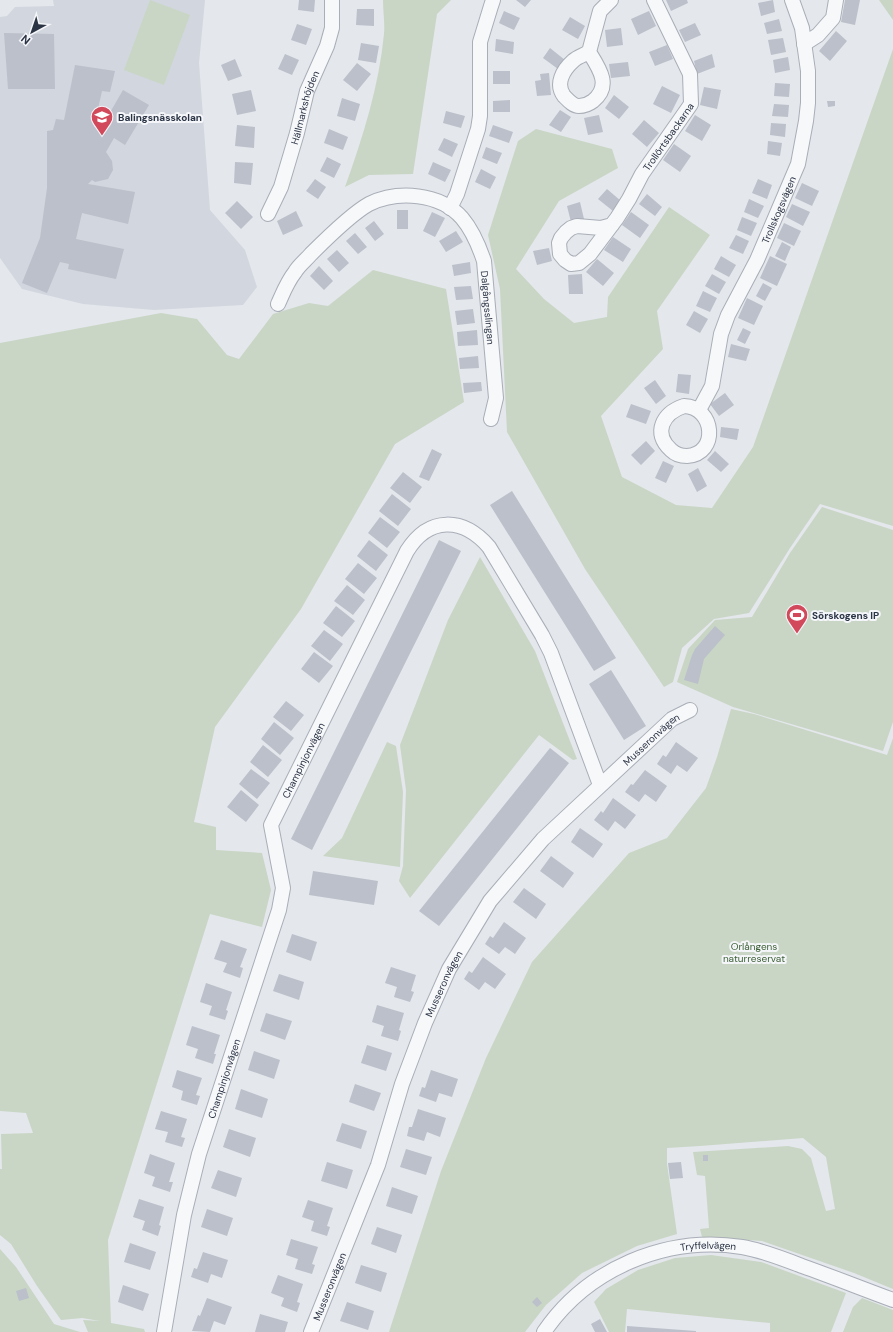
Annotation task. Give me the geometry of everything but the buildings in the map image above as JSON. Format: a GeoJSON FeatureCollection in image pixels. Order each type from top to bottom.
{"type":"FeatureCollection","features":[{"type":"Feature","properties":{"kind":"street","name":"Hällmarkshöjden"},"geometry":{"type":"LineString","coordinates":[[268,214],[281,187],[297,133],[307,91],[327,46],[332,28],[332,0]]}},
{"type":"Feature","properties":{"kind":"street"},"geometry":{"type":"LineString","coordinates":[[450,208],[457,194],[478,129],[480,116],[480,42],[493,0]]}},
{"type":"Feature","properties":{"kind":"street"},"geometry":{"type":"LineString","coordinates":[[589,52],[600,11],[611,0]]}},
{"type":"Feature","properties":{"kind":"street","name":"Trollörtsbackarna"},"geometry":{"type":"LineString","coordinates":[[612,225],[629,200],[642,174],[691,104],[690,74],[654,0]]}},
{"type":"Feature","properties":{"kind":"street","name":"Trollskogsvägen"},"geometry":{"type":"LineString","coordinates":[[699,410],[712,386],[721,334],[728,315],[757,260],[798,164],[808,103],[808,71],[802,28],[792,0]]}},
{"type":"Feature","properties":{"kind":"street"},"geometry":{"type":"LineString","coordinates":[[804,44],[818,35],[833,18],[836,0]]}},
{"type":"Feature","properties":{"kind":"street","name":"Dalgångsslingan"},"geometry":{"type":"LineString","coordinates":[[278,304],[296,270],[328,238],[368,205],[386,198],[403,195],[425,197],[450,208],[462,218],[471,231],[478,242],[484,261],[496,398],[490,419]]}},
{"type":"Feature","properties":{"kind":"street","name":"Champinjonvägen"},"geometry":{"type":"LineString","coordinates":[[164,1332],[184,1215],[199,1154],[280,910],[283,888],[271,825],[407,551],[414,540],[423,532],[443,525],[462,526],[471,530],[489,547],[542,635],[551,653],[600,785]]}},
{"type":"Feature","properties":{"kind":"street","name":"Musseronvägen"},"geometry":{"type":"LineString","coordinates":[[311,1332],[378,1165],[402,1084],[424,1022],[449,969],[490,901],[543,839],[672,719],[690,710]]}},
{"type":"Feature","properties":{"kind":"street","name":"Tryffelvägen"},"geometry":{"type":"LineString","coordinates":[[544,1332],[551,1321],[568,1303],[596,1280],[610,1271],[643,1256],[696,1245],[743,1247],[781,1258],[893,1300]]}},
{"type":"Feature","properties":{"kind":"shaded area","name":"Balingsnässkolan"},"geometry":{"type":"Polygon","coordinates":[[[53,0],[205,0],[199,63],[210,210],[245,250],[257,287],[243,305],[154,310],[83,304],[22,289],[0,258],[0,17],[7,16],[15,7],[54,6],[53,0]]]}},
{"type":"Feature","properties":{"kind":"green space"},"geometry":{"type":"Polygon","coordinates":[[[150,0],[190,15],[164,85],[124,70],[150,0]]]}},
{"type":"Feature","properties":{"kind":"green space"},"geometry":{"type":"Polygon","coordinates":[[[383,0],[451,0],[437,14],[413,174],[369,175],[345,187],[364,130],[378,73],[384,34],[383,0]]]}},
{"type":"Feature","properties":{"kind":"green space"},"geometry":{"type":"Polygon","coordinates":[[[879,0],[893,0],[893,20],[879,0]]]}},
{"type":"Feature","properties":{"kind":"green space"},"geometry":{"type":"Polygon","coordinates":[[[893,49],[893,526],[820,504],[749,613],[714,619],[682,648],[673,682],[664,687],[585,569],[507,432],[500,289],[488,235],[518,141],[536,129],[612,149],[618,168],[559,201],[516,269],[544,299],[574,323],[607,317],[608,297],[669,207],[710,235],[657,311],[663,349],[601,416],[622,477],[676,505],[712,508],[753,447],[893,49]]]}},
{"type":"Feature","properties":{"kind":"green space"},"geometry":{"type":"Polygon","coordinates":[[[373,270],[446,289],[464,402],[395,444],[301,609],[215,727],[194,822],[216,827],[216,850],[262,853],[271,890],[262,927],[210,914],[108,1240],[111,1323],[144,1329],[145,1332],[88,1332],[83,1320],[100,1321],[82,1318],[61,1320],[37,1286],[11,1244],[0,1235],[0,1169],[2,1169],[1,1134],[33,1133],[26,1113],[0,1111],[0,343],[161,313],[197,319],[227,355],[239,359],[273,314],[309,303],[328,306],[373,270]]]}},
{"type":"Feature","properties":{"kind":"green space","name":"Sörskogens IP"},"geometry":{"type":"Polygon","coordinates":[[[822,507],[893,530],[893,722],[883,751],[733,707],[677,682],[688,649],[715,620],[752,617],[790,553],[822,507]]]}},
{"type":"Feature","properties":{"kind":"green space"},"geometry":{"type":"Polygon","coordinates":[[[480,557],[535,651],[577,759],[573,760],[539,735],[410,898],[399,881],[403,866],[406,790],[400,745],[448,620],[480,557]]]}},
{"type":"Feature","properties":{"kind":"green space","name":"Orlångens naturreservat"},"geometry":{"type":"Polygon","coordinates":[[[731,709],[754,714],[887,755],[893,738],[893,1289],[854,1273],[762,1241],[702,1237],[700,1229],[709,1228],[705,1176],[697,1175],[693,1152],[788,1146],[802,1149],[811,1158],[826,1211],[835,1209],[826,1157],[803,1138],[667,1148],[667,1164],[677,1234],[637,1246],[582,1273],[546,1305],[525,1332],[389,1332],[441,1171],[486,1058],[532,962],[629,853],[667,838],[706,788],[731,709]]]}},
{"type":"Feature","properties":{"kind":"green space"},"geometry":{"type":"Polygon","coordinates":[[[387,742],[396,746],[403,792],[400,867],[323,856],[342,838],[387,742]]]}},
{"type":"Feature","properties":{"kind":"green space"},"geometry":{"type":"Polygon","coordinates":[[[0,1249],[16,1267],[54,1324],[80,1332],[0,1332],[0,1249]]]}},
{"type":"Feature","properties":{"kind":"green space"},"geometry":{"type":"Polygon","coordinates":[[[711,1255],[761,1262],[846,1293],[831,1332],[770,1332],[770,1323],[627,1309],[625,1332],[609,1332],[594,1302],[606,1289],[638,1270],[675,1258],[711,1255]]]}},
{"type":"Feature","properties":{"kind":"green space"},"geometry":{"type":"Polygon","coordinates":[[[862,1298],[893,1310],[893,1332],[843,1332],[853,1307],[862,1298]]]}},
{"type":"Feature","properties":{"kind":"place","name":"Balingsnässkolan"},"geometry":{"type":"Point","coordinates":[102,136]}},
{"type":"Feature","properties":{"kind":"place","name":"Sörskogens IP"},"geometry":{"type":"Point","coordinates":[797,634]}}]}
